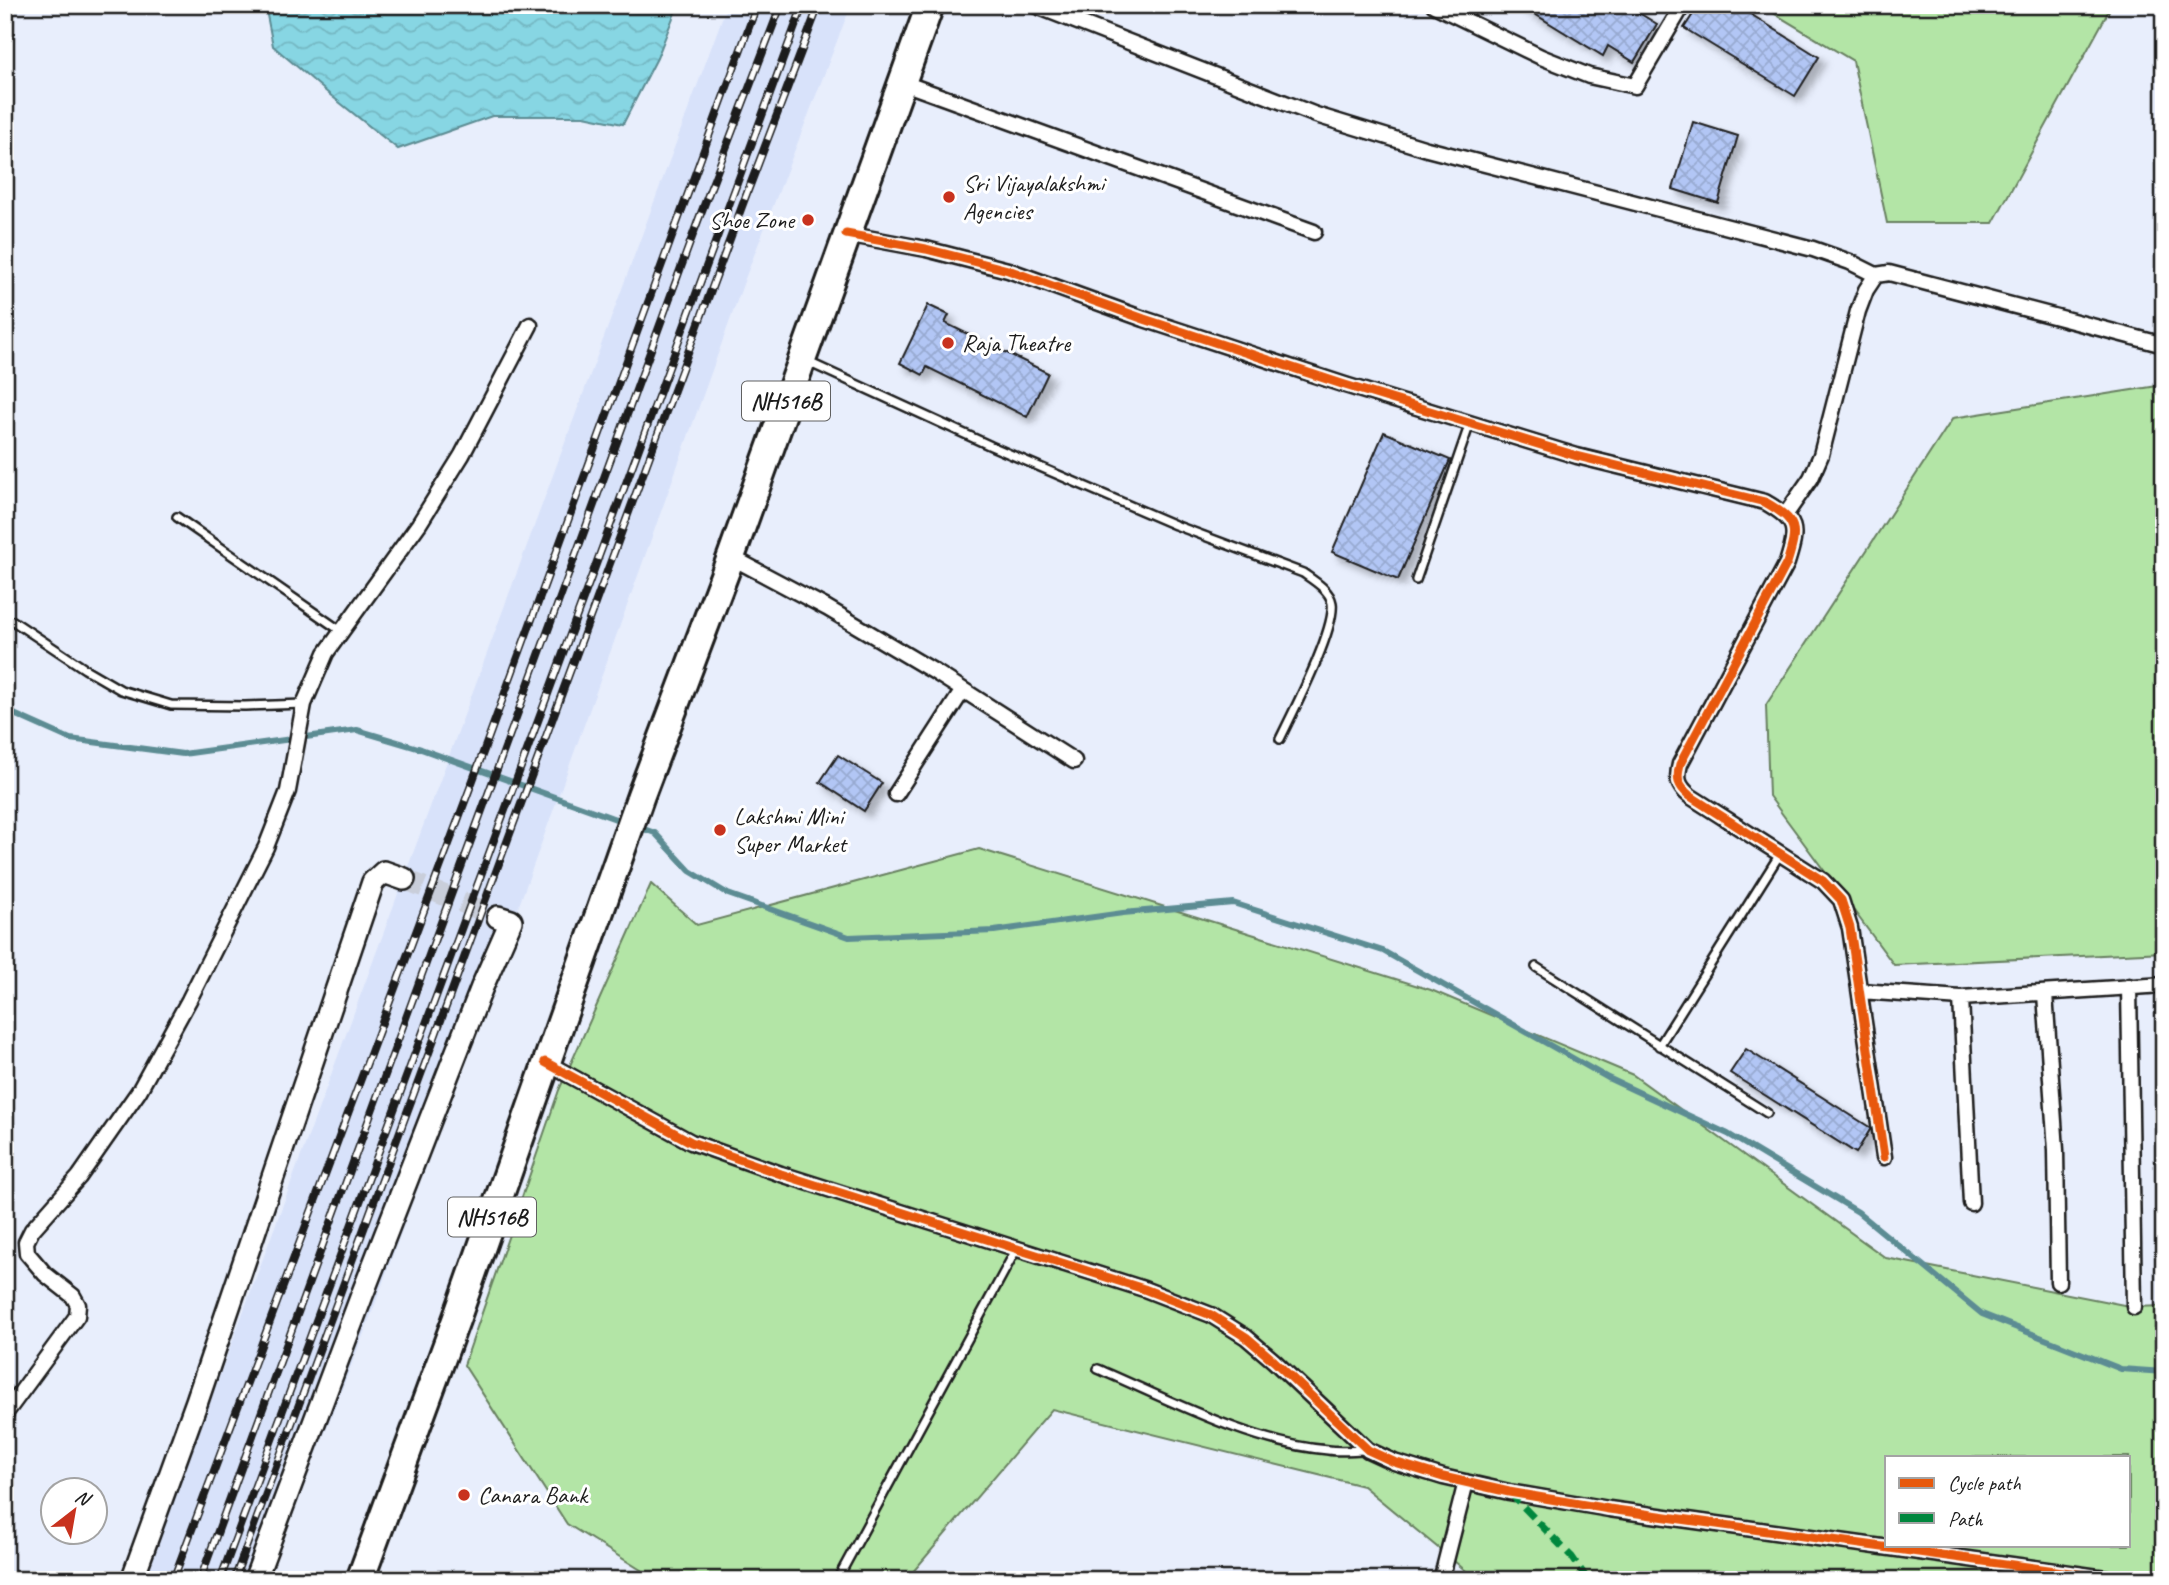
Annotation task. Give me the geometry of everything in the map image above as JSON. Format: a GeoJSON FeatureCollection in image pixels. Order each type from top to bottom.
{"type":"FeatureCollection","features":[{"type":"Feature","properties":{"kind":"highway","name":"NH516B"},"geometry":{"type":"LineString","coordinates":[[360,1580],[456,1320],[641,795],[731,557],[930,5]]}},
{"type":"Feature","properties":{"kind":"street"},"geometry":{"type":"LineString","coordinates":[[1034,5],[1316,115],[1427,149],[1813,250],[1850,262],[1876,275],[1889,273],[2164,345]]}},
{"type":"Feature","properties":{"kind":"street"},"geometry":{"type":"LineString","coordinates":[[1434,5],[1541,57],[1589,75],[1635,86],[1684,5]]}},
{"type":"Feature","properties":{"kind":"street"},"geometry":{"type":"LineString","coordinates":[[901,82],[1314,232]]}},
{"type":"Feature","properties":{"kind":"street"},"geometry":{"type":"LineString","coordinates":[[846,234],[926,249],[1007,270],[1144,319],[1470,423],[1577,456],[1765,502],[1786,514],[1793,529],[1793,545],[1787,564],[1680,764],[1677,778],[1681,788],[1690,796],[1823,881],[1841,900],[1850,928],[1884,1157]]}},
{"type":"Feature","properties":{"kind":"street"},"geometry":{"type":"LineString","coordinates":[[1786,514],[1811,478],[1821,455],[1858,311],[1866,290],[1876,275]]}},
{"type":"Feature","properties":{"kind":"street"},"geometry":{"type":"LineString","coordinates":[[5,1414],[78,1316],[78,1305],[73,1296],[45,1274],[27,1253],[26,1242],[32,1230],[79,1177],[139,1091],[189,1000],[266,847],[288,791],[304,704],[326,653],[419,524],[462,455],[530,325]]}},
{"type":"Feature","properties":{"kind":"street"},"geometry":{"type":"LineString","coordinates":[[731,557],[827,608],[1074,761]]}},
{"type":"Feature","properties":{"kind":"street"},"geometry":{"type":"LineString","coordinates":[[896,794],[963,690]]}},
{"type":"Feature","properties":{"kind":"street"},"geometry":{"type":"LineString","coordinates":[[132,1580],[197,1401],[373,882],[384,872],[404,878]]}},
{"type":"Feature","properties":{"kind":"street"},"geometry":{"type":"LineString","coordinates":[[255,1580],[362,1295],[510,921],[498,918]]}},
{"type":"Feature","properties":{"kind":"street"},"geometry":{"type":"LineString","coordinates":[[1860,991],[1961,998],[2164,985]]}},
{"type":"Feature","properties":{"kind":"street"},"geometry":{"type":"LineString","coordinates":[[2129,986],[2134,1307]]}},
{"type":"Feature","properties":{"kind":"street"},"geometry":{"type":"LineString","coordinates":[[2045,994],[2056,1150],[2058,1282]]}},
{"type":"Feature","properties":{"kind":"street"},"geometry":{"type":"LineString","coordinates":[[1961,998],[1971,1203]]}},
{"type":"Feature","properties":{"kind":"street"},"geometry":{"type":"LineString","coordinates":[[545,1062],[691,1143],[1144,1289],[1211,1315],[1246,1337],[1274,1361],[1368,1450],[1394,1462],[1509,1492],[1609,1509],[2120,1580]]}},
{"type":"Feature","properties":{"kind":"street"},"geometry":{"type":"LineString","coordinates":[[1441,1580],[1466,1482]]}},
{"type":"Feature","properties":{"kind":"lane"},"geometry":{"type":"LineString","coordinates":[[801,359],[1175,525],[1303,573],[1321,585],[1332,601],[1330,626],[1280,739]]}},
{"type":"Feature","properties":{"kind":"lane"},"geometry":{"type":"LineString","coordinates":[[1416,580],[1470,423]]}},
{"type":"Feature","properties":{"kind":"lane"},"geometry":{"type":"LineString","coordinates":[[177,517],[341,631]]}},
{"type":"Feature","properties":{"kind":"lane"},"geometry":{"type":"LineString","coordinates":[[13,621],[121,690],[171,705],[304,704]]}},
{"type":"Feature","properties":{"kind":"lane"},"geometry":{"type":"LineString","coordinates":[[1658,1046],[1780,854]]}},
{"type":"Feature","properties":{"kind":"lane"},"geometry":{"type":"LineString","coordinates":[[1536,967],[1767,1113]]}},
{"type":"Feature","properties":{"kind":"lane"},"geometry":{"type":"LineString","coordinates":[[837,1580],[1017,1247]]}},
{"type":"Feature","properties":{"kind":"lane"},"geometry":{"type":"LineString","coordinates":[[1098,1369],[1240,1429],[1285,1442],[1328,1450],[1368,1450]]}},
{"type":"Feature","properties":{"kind":"shaded area"},"geometry":{"type":"Polygon","coordinates":[[[727,5],[851,5],[746,276],[373,1310],[267,1580],[144,1580],[727,5]]]}},
{"type":"Feature","properties":{"kind":"green space"},"geometry":{"type":"Polygon","coordinates":[[[1760,5],[2112,5],[1993,223],[1887,223],[1853,61],[1760,5]]]}},
{"type":"Feature","properties":{"kind":"green space"},"geometry":{"type":"Polygon","coordinates":[[[2164,385],[2164,952],[1894,965],[1769,796],[1766,705],[1953,418],[2164,385]]]}},
{"type":"Feature","properties":{"kind":"green space"},"geometry":{"type":"Polygon","coordinates":[[[979,849],[1431,990],[1633,1075],[1886,1258],[2134,1307],[2164,1306],[2164,1580],[1477,1580],[1363,1486],[1052,1409],[906,1580],[657,1580],[567,1524],[464,1365],[559,1090],[651,884],[697,925],[979,849]]]}},
{"type":"Feature","properties":{"kind":"water"},"geometry":{"type":"Polygon","coordinates":[[[265,5],[678,5],[657,58],[623,124],[584,116],[492,116],[398,149],[273,46],[265,5]]]}},
{"type":"Feature","properties":{"kind":"building"},"geometry":{"type":"Polygon","coordinates":[[[1520,5],[1626,5],[1657,24],[1634,62],[1608,46],[1603,56],[1520,5]]]}},
{"type":"Feature","properties":{"kind":"building"},"geometry":{"type":"Polygon","coordinates":[[[1699,5],[1736,5],[1819,57],[1795,96],[1684,28],[1699,5]]]}},
{"type":"Feature","properties":{"kind":"building"},"geometry":{"type":"Polygon","coordinates":[[[1693,122],[1738,136],[1718,203],[1673,189],[1693,122]]]}},
{"type":"Feature","properties":{"kind":"building","name":"Raja Theatre"},"geometry":{"type":"Polygon","coordinates":[[[928,305],[949,315],[945,323],[1048,373],[1027,417],[927,367],[923,375],[900,363],[928,305]]]}},
{"type":"Feature","properties":{"kind":"building"},"geometry":{"type":"Polygon","coordinates":[[[1384,432],[1450,460],[1398,580],[1332,552],[1384,432]]]}},
{"type":"Feature","properties":{"kind":"building"},"geometry":{"type":"Polygon","coordinates":[[[838,755],[882,783],[864,811],[820,782],[838,755]]]}},
{"type":"Feature","properties":{"kind":"building"},"geometry":{"type":"Polygon","coordinates":[[[1746,1049],[1871,1128],[1856,1153],[1730,1073],[1746,1049]]]}},
{"type":"Feature","properties":{"kind":"waterway"},"geometry":{"type":"LineString","coordinates":[[5,710],[70,739],[183,754],[357,730],[421,749],[624,822]]}},
{"type":"Feature","properties":{"kind":"waterway"},"geometry":{"type":"LineString","coordinates":[[638,827],[655,833],[690,871],[728,894],[849,937],[994,931],[1123,913],[1233,903],[1383,951],[1608,1078],[1728,1134],[1858,1212],[1982,1314],[2121,1369],[2164,1372]]}},
{"type":"Feature","properties":{"kind":"tunnel"},"geometry":{"type":"LineString","coordinates":[[404,879],[498,917]]}},
{"type":"Feature","properties":{"kind":"railway"},"geometry":{"type":"LineString","coordinates":[[173,1580],[473,780],[757,5]]}},
{"type":"Feature","properties":{"kind":"railway"},"geometry":{"type":"LineString","coordinates":[[200,1580],[698,221],[781,5]]}},
{"type":"Feature","properties":{"kind":"railway"},"geometry":{"type":"LineString","coordinates":[[220,1580],[803,5]]}},
{"type":"Feature","properties":{"kind":"railway"},"geometry":{"type":"LineString","coordinates":[[234,1580],[819,5]]}},
{"type":"Feature","properties":{"kind":"marked path"},"geometry":{"type":"LineString","coordinates":[[1509,1492],[1572,1557],[1588,1580]]}},
{"type":"Feature","properties":{"kind":"cycle path"},"geometry":{"type":"LineString","coordinates":[[846,234],[926,249],[1008,270],[1144,319],[1345,385],[1577,456],[1765,502],[1784,515],[1794,533],[1787,563],[1680,764],[1678,778],[1690,796],[1823,881],[1841,900],[1850,928],[1884,1157]]}},
{"type":"Feature","properties":{"kind":"cycle path"},"geometry":{"type":"LineString","coordinates":[[545,1062],[691,1142],[781,1174],[1144,1289],[1211,1315],[1246,1337],[1274,1361],[1368,1450],[1394,1462],[1443,1477],[1509,1492],[1609,1509],[2120,1580]]}},
{"type":"Feature","properties":{"kind":"place","name":"Sri Vijayalakshmi Agencies"},"geometry":{"type":"Point","coordinates":[949,197]}},
{"type":"Feature","properties":{"kind":"place","name":"Shoe Zone"},"geometry":{"type":"Point","coordinates":[808,220]}},
{"type":"Feature","properties":{"kind":"place","name":"Raja Theatre"},"geometry":{"type":"Point","coordinates":[948,343]}},
{"type":"Feature","properties":{"kind":"place","name":"Lakshmi Mini Super Market"},"geometry":{"type":"Point","coordinates":[720,830]}},
{"type":"Feature","properties":{"kind":"place","name":"Canara Bank"},"geometry":{"type":"Point","coordinates":[464,1495]}}]}
